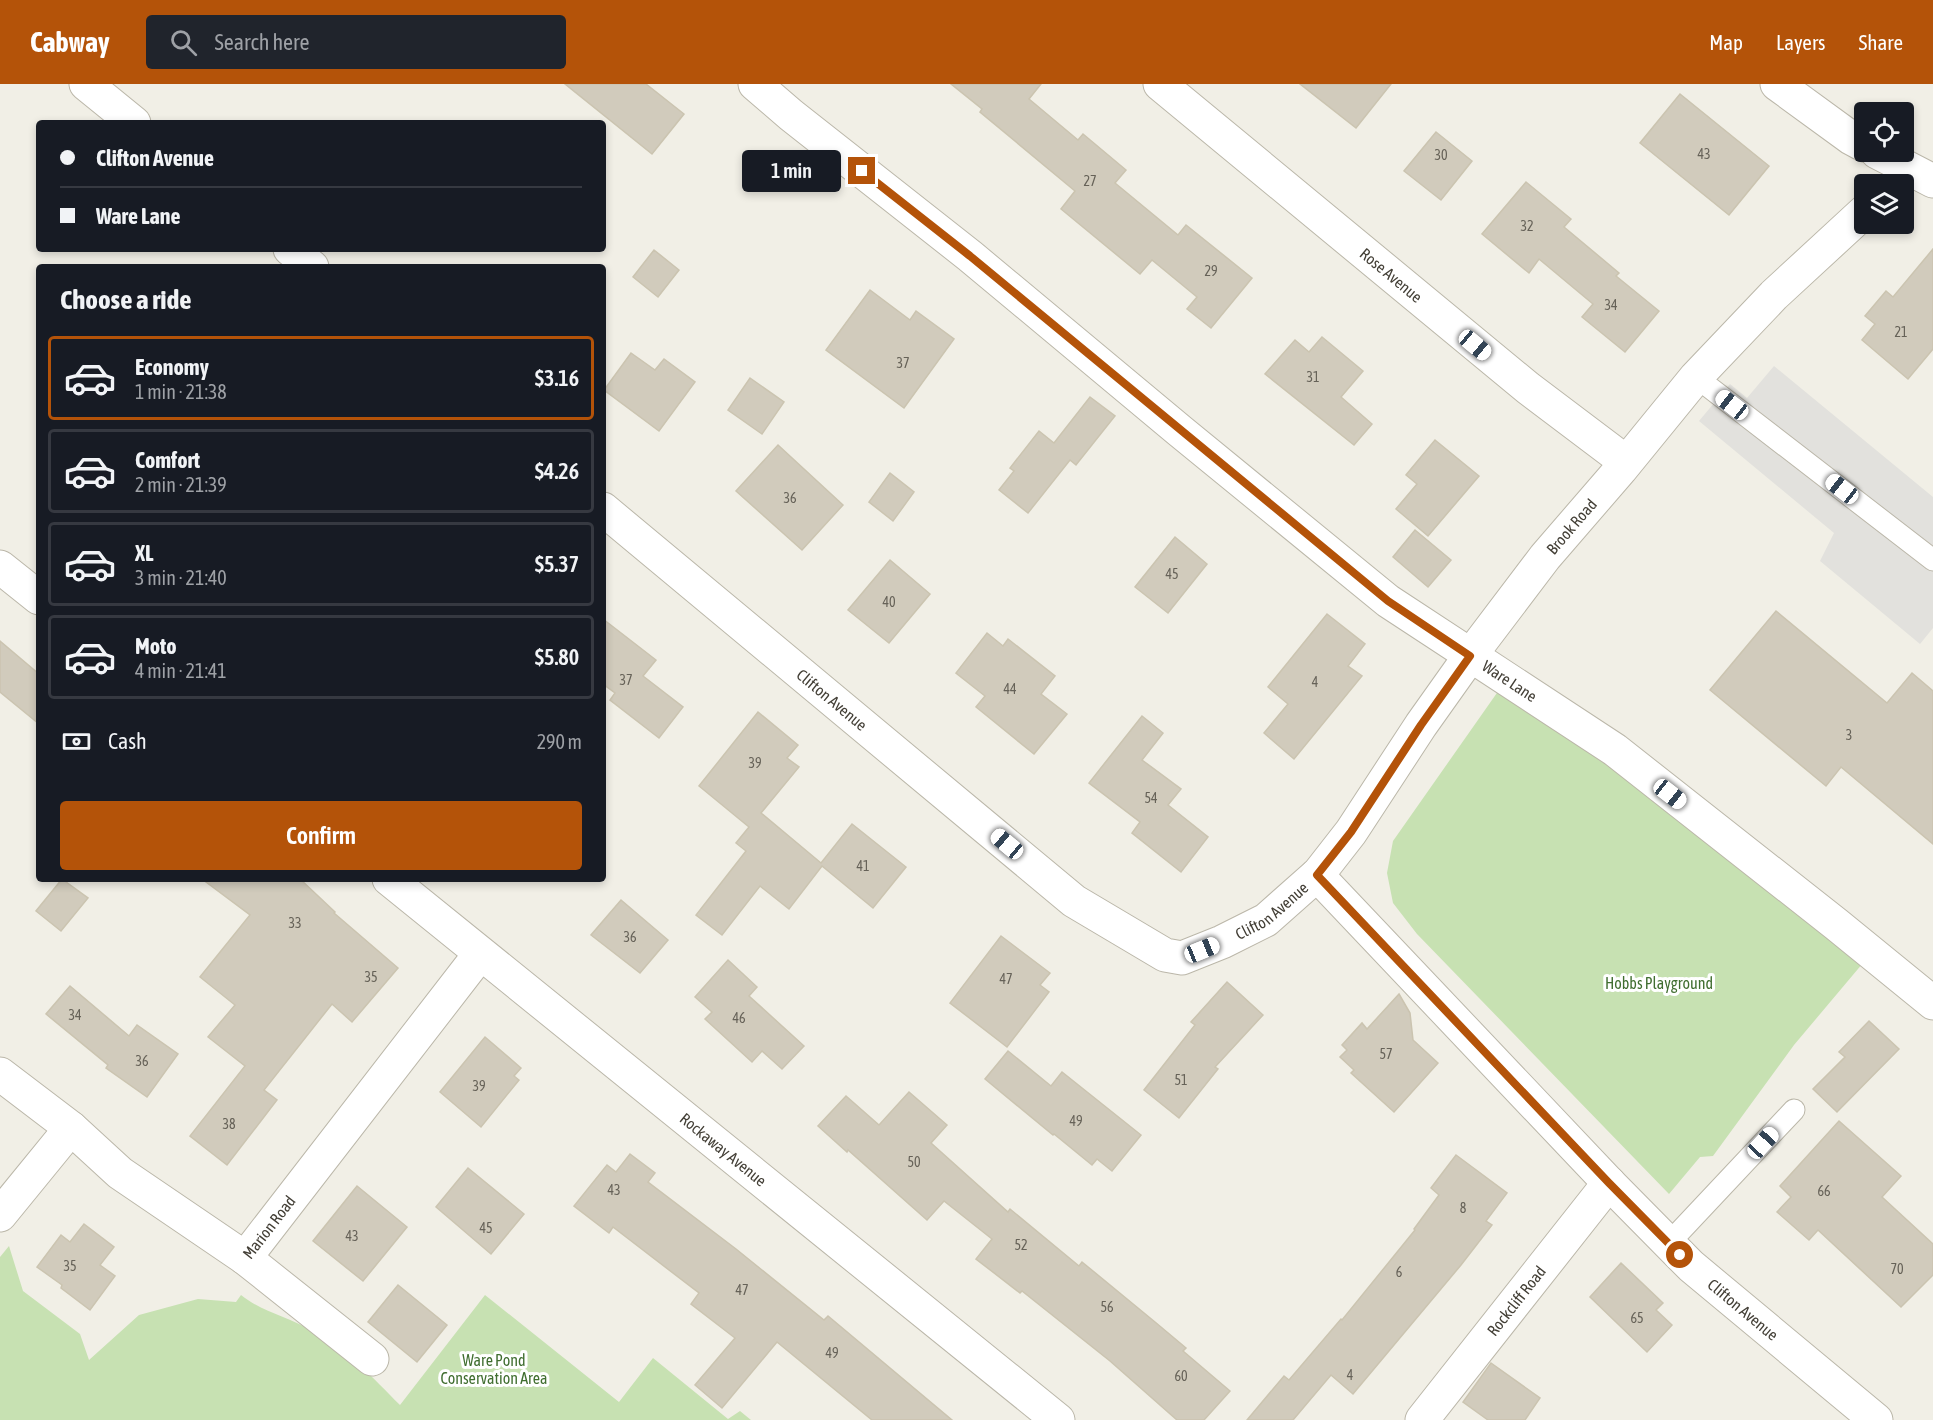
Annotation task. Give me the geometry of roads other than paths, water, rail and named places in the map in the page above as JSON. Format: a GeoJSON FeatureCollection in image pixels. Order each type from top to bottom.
{"type":"FeatureCollection","features":[{"type":"Feature","properties":{"kind":"street"},"geometry":{"type":"LineString","coordinates":[[86,84],[130,120]]}},
{"type":"Feature","properties":{"kind":"street","name":"Ware Lane"},"geometry":{"type":"LineString","coordinates":[[755,84],[790,115],[970,256],[1388,601],[1615,750],[1933,1003]]}},
{"type":"Feature","properties":{"kind":"street","name":"Rose Avenue"},"geometry":{"type":"LineString","coordinates":[[1160,84],[1528,388],[1626,462]]}},
{"type":"Feature","properties":{"kind":"street"},"geometry":{"type":"LineString","coordinates":[[1777,84],[1854,140]]}},
{"type":"Feature","properties":{"kind":"street"},"geometry":{"type":"LineString","coordinates":[[1898,162],[1918,172]]}},
{"type":"Feature","properties":{"kind":"street","name":"Brook Road"},"geometry":{"type":"LineString","coordinates":[[1317,875],[1351,832],[1421,725],[1470,656],[1545,557],[1696,377],[1774,295],[1854,221]]}},
{"type":"Feature","properties":{"kind":"street"},"geometry":{"type":"LineString","coordinates":[[294,252],[308,264]]}},
{"type":"Feature","properties":{"kind":"street","name":"Clifton Avenue"},"geometry":{"type":"LineString","coordinates":[[606,511],[1074,901],[1165,955],[1182,958],[1222,942],[1266,920],[1317,875],[1609,1183],[1691,1266],[1876,1420]]}},
{"type":"Feature","properties":{"kind":"street"},"geometry":{"type":"LineString","coordinates":[[0,567],[36,596]]}},
{"type":"Feature","properties":{"kind":"street","name":"Rockaway Avenue"},"geometry":{"type":"LineString","coordinates":[[393,882],[1058,1420]]}},
{"type":"Feature","properties":{"kind":"street","name":"Marion Road"},"geometry":{"type":"LineString","coordinates":[[0,1074],[71,1128],[120,1173],[245,1258],[480,954]]}},
{"type":"Feature","properties":{"kind":"street"},"geometry":{"type":"LineString","coordinates":[[0,1215],[71,1128]]}},
{"type":"Feature","properties":{"kind":"street","name":"Rockcliff Road"},"geometry":{"type":"LineString","coordinates":[[1422,1420],[1609,1183]]}},
{"type":"Feature","properties":{"kind":"street"},"geometry":{"type":"LineString","coordinates":[[245,1258],[372,1359]]}},
{"type":"Feature","properties":{"kind":"lane"},"geometry":{"type":"LineString","coordinates":[[1696,377],[1933,560]]}},
{"type":"Feature","properties":{"kind":"lane"},"geometry":{"type":"LineString","coordinates":[[1670,1244],[1794,1110]]}},
{"type":"Feature","properties":{"kind":"park label","name":"Hobbs Playground"},"geometry":{"type":"Point","coordinates":[1659,983]}},
{"type":"Feature","properties":{"kind":"park label","name":"Ware Pond Conservation Area"},"geometry":{"type":"Point","coordinates":[494,1369]}}]}
